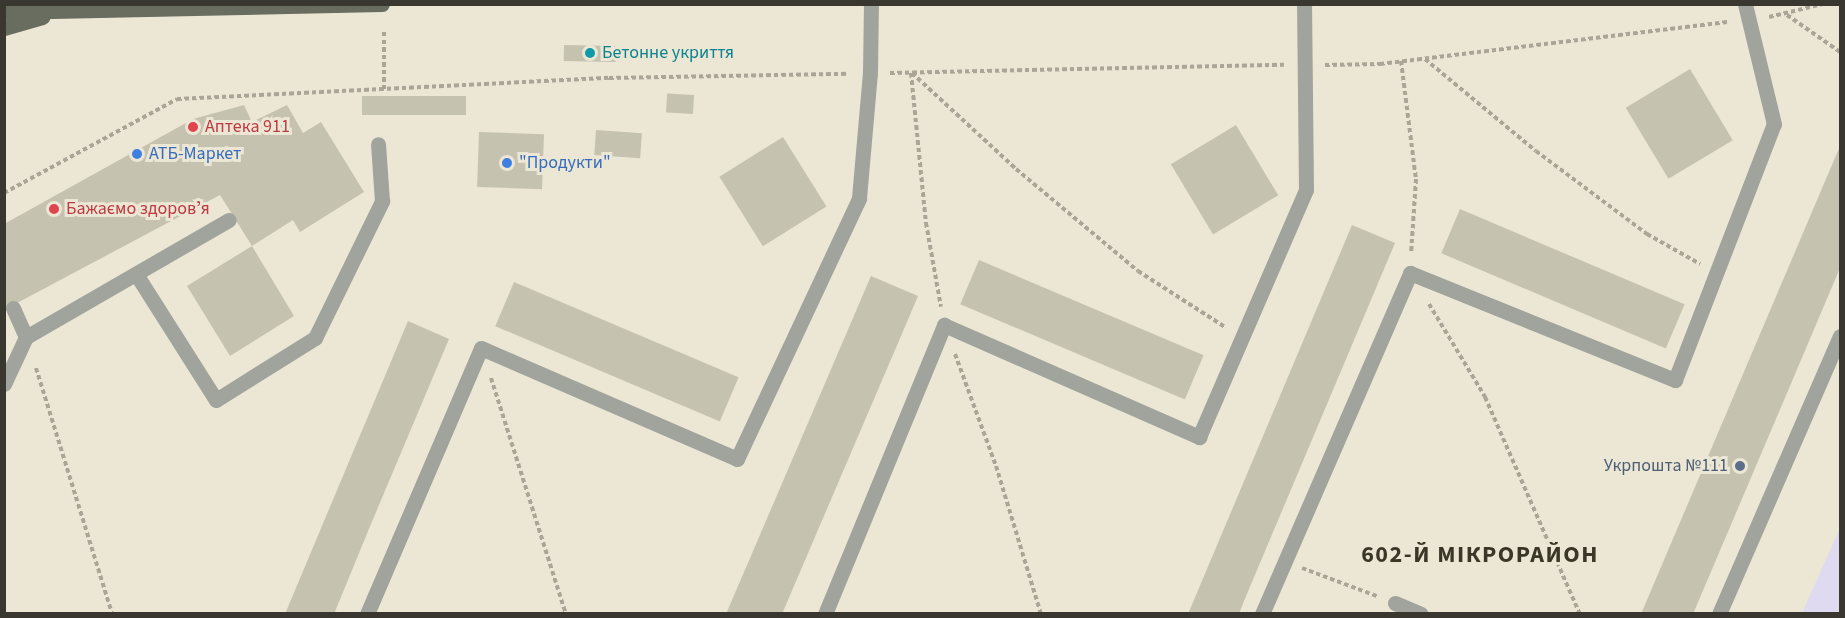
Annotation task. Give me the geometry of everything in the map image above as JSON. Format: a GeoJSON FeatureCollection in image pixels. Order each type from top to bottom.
{"type":"FeatureCollection","features":[{"type":"Feature","properties":{"kind":"main road"},"geometry":{"type":"LineString","coordinates":[[4,12],[382,4]]}},
{"type":"Feature","properties":{"kind":"main road"},"geometry":{"type":"LineString","coordinates":[[4,28],[72,10]]}},
{"type":"Feature","properties":{"kind":"lane"},"geometry":{"type":"LineString","coordinates":[[367,614],[481,348],[737,459],[859,198],[870,73],[871,4]]}},
{"type":"Feature","properties":{"kind":"lane"},"geometry":{"type":"LineString","coordinates":[[825,614],[944,325],[1198,436],[1306,190],[1304,4]]}},
{"type":"Feature","properties":{"kind":"lane"},"geometry":{"type":"LineString","coordinates":[[1262,614],[1410,273],[1675,380],[1774,124],[1747,12]]}},
{"type":"Feature","properties":{"kind":"lane"},"geometry":{"type":"LineString","coordinates":[[136,273],[216,400],[315,338],[382,201],[378,144]]}},
{"type":"Feature","properties":{"kind":"lane"},"geometry":{"type":"LineString","coordinates":[[4,384],[26,337],[229,220]]}},
{"type":"Feature","properties":{"kind":"lane"},"geometry":{"type":"LineString","coordinates":[[12,308],[26,337]]}},
{"type":"Feature","properties":{"kind":"lane"},"geometry":{"type":"LineString","coordinates":[[1719,614],[1840,336]]}},
{"type":"Feature","properties":{"kind":"lane"},"geometry":{"type":"LineString","coordinates":[[1395,603],[1421,614]]}},
{"type":"Feature","properties":{"kind":"path"},"geometry":{"type":"LineString","coordinates":[[4,193],[177,99],[609,78],[1305,65],[1401,61],[1747,12],[1786,15],[1823,4]]}},
{"type":"Feature","properties":{"kind":"path"},"geometry":{"type":"LineString","coordinates":[[1786,15],[1840,52]]}},
{"type":"Feature","properties":{"kind":"path"},"geometry":{"type":"LineString","coordinates":[[384,32],[384,89]]}},
{"type":"Feature","properties":{"kind":"path"},"geometry":{"type":"LineString","coordinates":[[1424,58],[1536,151],[1647,234],[1716,273]]}},
{"type":"Feature","properties":{"kind":"path"},"geometry":{"type":"LineString","coordinates":[[1401,61],[1416,178],[1410,273],[1485,397],[1580,614]]}},
{"type":"Feature","properties":{"kind":"path"},"geometry":{"type":"LineString","coordinates":[[911,73],[926,223],[944,325],[996,466],[1041,614]]}},
{"type":"Feature","properties":{"kind":"path"},"geometry":{"type":"LineString","coordinates":[[911,73],[1016,169],[1138,271],[1242,337]]}},
{"type":"Feature","properties":{"kind":"path"},"geometry":{"type":"LineString","coordinates":[[26,337],[112,614]]}},
{"type":"Feature","properties":{"kind":"path"},"geometry":{"type":"LineString","coordinates":[[481,348],[566,614]]}},
{"type":"Feature","properties":{"kind":"path"},"geometry":{"type":"LineString","coordinates":[[1285,561],[1395,603]]}},
{"type":"Feature","properties":{"kind":"shaded area"},"geometry":{"type":"Polygon","coordinates":[[[1840,528],[1840,613],[1802,613],[1840,528]]]}},
{"type":"Feature","properties":{"kind":"building","name":"Бетонне укриття"},"geometry":{"type":"Polygon","coordinates":[[[564,45],[616,46],[616,62],[564,61],[564,45]]]}},
{"type":"Feature","properties":{"kind":"building"},"geometry":{"type":"Polygon","coordinates":[[[1690,69],[1733,140],[1668,179],[1626,108],[1690,69]]]}},
{"type":"Feature","properties":{"kind":"building"},"geometry":{"type":"Polygon","coordinates":[[[667,94],[694,95],[693,114],[666,113],[667,94]]]}},
{"type":"Feature","properties":{"kind":"building"},"geometry":{"type":"Polygon","coordinates":[[[362,96],[466,96],[466,115],[362,115],[362,96]]]}},
{"type":"Feature","properties":{"kind":"building"},"geometry":{"type":"Polygon","coordinates":[[[244,105],[252,122],[287,105],[303,133],[321,122],[364,192],[300,232],[293,220],[252,246],[220,195],[4,310],[4,224],[193,119],[244,105]]]}},
{"type":"Feature","properties":{"kind":"building"},"geometry":{"type":"Polygon","coordinates":[[[1236,125],[1278,195],[1213,234],[1171,164],[1236,125]]]}},
{"type":"Feature","properties":{"kind":"building"},"geometry":{"type":"Polygon","coordinates":[[[596,130],[642,133],[640,158],[594,155],[596,130]]]}},
{"type":"Feature","properties":{"kind":"building"},"geometry":{"type":"Polygon","coordinates":[[[479,132],[544,134],[542,189],[477,187],[479,132]]]}},
{"type":"Feature","properties":{"kind":"building"},"geometry":{"type":"Polygon","coordinates":[[[783,137],[826,207],[763,246],[719,177],[783,137]]]}},
{"type":"Feature","properties":{"kind":"building"},"geometry":{"type":"Polygon","coordinates":[[[1840,146],[1840,268],[1790,386],[1693,614],[1641,614],[1840,146]]]}},
{"type":"Feature","properties":{"kind":"building"},"geometry":{"type":"Polygon","coordinates":[[[1460,209],[1685,304],[1666,349],[1441,253],[1460,209]]]}},
{"type":"Feature","properties":{"kind":"building"},"geometry":{"type":"Polygon","coordinates":[[[1352,225],[1395,243],[1239,614],[1188,614],[1352,225]]]}},
{"type":"Feature","properties":{"kind":"building"},"geometry":{"type":"Polygon","coordinates":[[[252,246],[294,316],[230,356],[187,286],[252,246]]]}},
{"type":"Feature","properties":{"kind":"building"},"geometry":{"type":"Polygon","coordinates":[[[979,260],[1204,355],[1185,400],[960,304],[979,260]]]}},
{"type":"Feature","properties":{"kind":"building"},"geometry":{"type":"Polygon","coordinates":[[[871,276],[918,296],[782,614],[726,614],[871,276]]]}},
{"type":"Feature","properties":{"kind":"building"},"geometry":{"type":"Polygon","coordinates":[[[514,282],[739,377],[720,422],[495,326],[514,282]]]}},
{"type":"Feature","properties":{"kind":"building"},"geometry":{"type":"Polygon","coordinates":[[[408,321],[449,339],[334,614],[285,614],[408,321]]]}},
{"type":"Feature","properties":{"kind":"place","name":"Бетонне укриття"},"geometry":{"type":"Point","coordinates":[590,53]}},
{"type":"Feature","properties":{"kind":"place","name":"Аптека 911"},"geometry":{"type":"Point","coordinates":[193,127]}},
{"type":"Feature","properties":{"kind":"place","name":"АТБ-Маркет"},"geometry":{"type":"Point","coordinates":[137,154]}},
{"type":"Feature","properties":{"kind":"place","name":"\"Продукти\""},"geometry":{"type":"Point","coordinates":[507,163]}},
{"type":"Feature","properties":{"kind":"place","name":"Бажаємо здоровʼя"},"geometry":{"type":"Point","coordinates":[54,209]}},
{"type":"Feature","properties":{"kind":"place","name":"Укрпошта №111"},"geometry":{"type":"Point","coordinates":[1740,466]}},
{"type":"Feature","properties":{"kind":"district","name":"602-Й МІКРОРАЙОН"},"geometry":{"type":"Point","coordinates":[1480,555]}}]}
